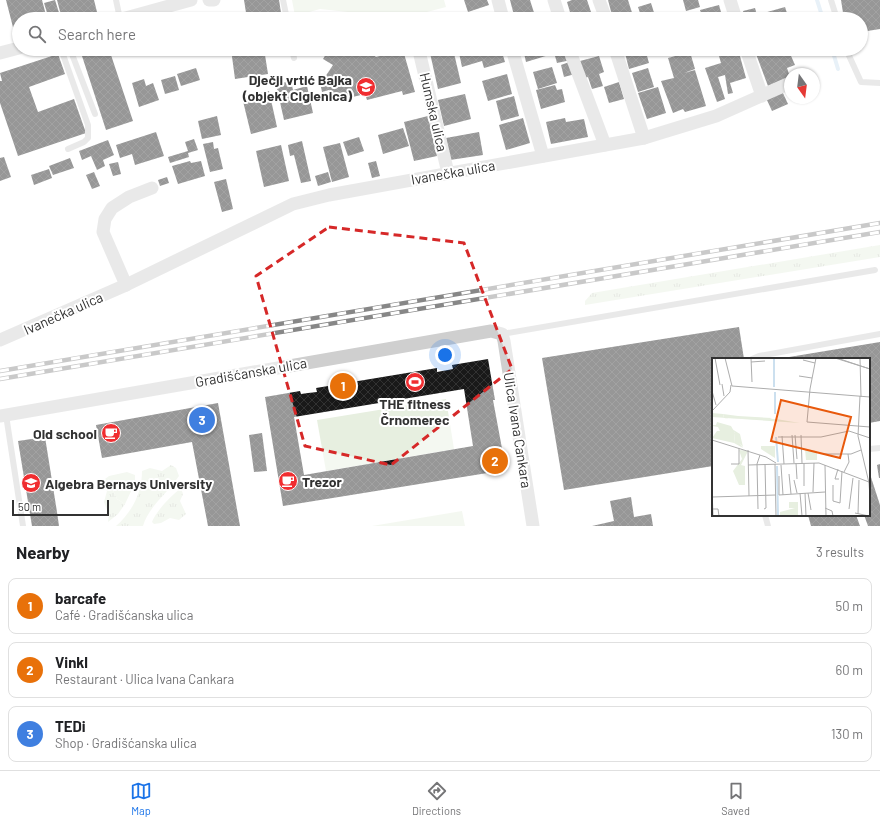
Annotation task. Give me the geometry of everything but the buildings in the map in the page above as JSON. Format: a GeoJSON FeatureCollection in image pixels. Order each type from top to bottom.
{"type":"FeatureCollection","features":[{"type":"Feature","properties":{"kind":"street"},"geometry":{"type":"LineString","coordinates":[[147,12],[191,0]]}},
{"type":"Feature","properties":{"kind":"street"},"geometry":{"type":"LineString","coordinates":[[209,0],[214,0]]}},
{"type":"Feature","properties":{"kind":"street"},"geometry":{"type":"LineString","coordinates":[[498,0],[501,12]]}},
{"type":"Feature","properties":{"kind":"street"},"geometry":{"type":"LineString","coordinates":[[554,0],[558,12]]}},
{"type":"Feature","properties":{"kind":"street"},"geometry":{"type":"LineString","coordinates":[[599,0],[603,12]]}},
{"type":"Feature","properties":{"kind":"street"},"geometry":{"type":"LineString","coordinates":[[730,0],[734,12]]}},
{"type":"Feature","properties":{"kind":"street"},"geometry":{"type":"LineString","coordinates":[[0,53],[12,50]]}},
{"type":"Feature","properties":{"kind":"street","name":"Humska ulica"},"geometry":{"type":"LineString","coordinates":[[420,56],[448,173]]}},
{"type":"Feature","properties":{"kind":"street"},"geometry":{"type":"LineString","coordinates":[[514,56],[543,156]]}},
{"type":"Feature","properties":{"kind":"street"},"geometry":{"type":"LineString","coordinates":[[572,56],[579,78],[605,145]]}},
{"type":"Feature","properties":{"kind":"street"},"geometry":{"type":"LineString","coordinates":[[617,56],[644,138]]}},
{"type":"Feature","properties":{"kind":"street"},"geometry":{"type":"LineString","coordinates":[[748,56],[762,96]]}},
{"type":"Feature","properties":{"kind":"street","name":"Ivanečka ulica"},"geometry":{"type":"LineString","coordinates":[[0,340],[126,285],[293,204],[329,195],[644,138],[716,116],[784,87]]}},
{"type":"Feature","properties":{"kind":"street"},"geometry":{"type":"LineString","coordinates":[[126,285],[104,232],[105,219],[112,208],[129,198],[152,188]]}},
{"type":"Feature","properties":{"kind":"street","name":"Gradišćanska ulica"},"geometry":{"type":"LineString","coordinates":[[3,416],[491,331],[502,334]]}},
{"type":"Feature","properties":{"kind":"street","name":"Ulica Ivana Cankara"},"geometry":{"type":"LineString","coordinates":[[502,334],[506,348],[533,526]]}},
{"type":"Feature","properties":{"kind":"lane"},"geometry":{"type":"LineString","coordinates":[[116,0],[119,12]]}},
{"type":"Feature","properties":{"kind":"lane"},"geometry":{"type":"LineString","coordinates":[[214,0],[220,0]]}},
{"type":"Feature","properties":{"kind":"lane"},"geometry":{"type":"LineString","coordinates":[[283,0],[286,12]]}},
{"type":"Feature","properties":{"kind":"lane"},"geometry":{"type":"LineString","coordinates":[[831,0],[835,12]]}},
{"type":"Feature","properties":{"kind":"lane"},"geometry":{"type":"LineString","coordinates":[[63,56],[88,125],[88,138],[84,142],[68,149]]}},
{"type":"Feature","properties":{"kind":"lane"},"geometry":{"type":"LineString","coordinates":[[73,56],[95,114]]}},
{"type":"Feature","properties":{"kind":"lane"},"geometry":{"type":"LineString","coordinates":[[849,56],[861,82],[880,83]]}},
{"type":"Feature","properties":{"kind":"lane"},"geometry":{"type":"LineString","coordinates":[[502,334],[875,270]]}},
{"type":"Feature","properties":{"kind":"lane"},"geometry":{"type":"LineString","coordinates":[[754,358],[880,334]]}},
{"type":"Feature","properties":{"kind":"lane"},"geometry":{"type":"LineString","coordinates":[[3,416],[23,526]]}},
{"type":"Feature","properties":{"kind":"lane"},"geometry":{"type":"LineString","coordinates":[[870,449],[880,448]]}},
{"type":"Feature","properties":{"kind":"lane"},"geometry":{"type":"LineString","coordinates":[[765,516],[768,526]]}},
{"type":"Feature","properties":{"kind":"highlighted area"},"geometry":{"type":"Polygon","coordinates":[[[329,227],[464,243],[512,369],[391,465],[305,446],[256,276],[329,227]]]}},
{"type":"Feature","properties":{"kind":"green space"},"geometry":{"type":"Polygon","coordinates":[[[292,0],[444,0],[446,7],[427,12],[348,12],[320,9],[309,12],[294,12],[292,0]]]}},
{"type":"Feature","properties":{"kind":"green space"},"geometry":{"type":"Polygon","coordinates":[[[880,245],[880,257],[585,305],[585,301],[592,293],[880,245]]]}},
{"type":"Feature","properties":{"kind":"green space"},"geometry":{"type":"Polygon","coordinates":[[[446,399],[454,449],[326,471],[317,420],[446,399]]]}},
{"type":"Feature","properties":{"kind":"green space"},"geometry":{"type":"Polygon","coordinates":[[[171,465],[176,468],[179,476],[149,512],[143,526],[116,526],[127,515],[135,502],[142,479],[142,471],[150,468],[162,471],[171,465]]]}},
{"type":"Feature","properties":{"kind":"green space"},"geometry":{"type":"Polygon","coordinates":[[[127,472],[135,475],[135,483],[125,504],[117,499],[108,479],[105,479],[109,476],[127,472]]]}},
{"type":"Feature","properties":{"kind":"green space"},"geometry":{"type":"Polygon","coordinates":[[[105,479],[108,479],[117,499],[125,504],[118,514],[108,522],[109,515],[104,502],[107,491],[102,484],[105,479]]]}},
{"type":"Feature","properties":{"kind":"green space"},"geometry":{"type":"Polygon","coordinates":[[[181,488],[183,494],[180,501],[186,514],[179,520],[170,518],[161,523],[154,524],[152,522],[157,513],[181,488]]]}},
{"type":"Feature","properties":{"kind":"green space"},"geometry":{"type":"Polygon","coordinates":[[[462,511],[465,526],[372,526],[462,511]]]}},
{"type":"Feature","properties":{"kind":"waterway"},"geometry":{"type":"LineString","coordinates":[[817,0],[821,12]]}},
{"type":"Feature","properties":{"kind":"waterway"},"geometry":{"type":"LineString","coordinates":[[834,56],[838,69]]}},
{"type":"Feature","properties":{"kind":"railway"},"geometry":{"type":"LineString","coordinates":[[0,371],[880,223]]}},
{"type":"Feature","properties":{"kind":"railway"},"geometry":{"type":"LineString","coordinates":[[0,379],[880,232]]}},
{"type":"Feature","properties":{"kind":"place","name":"Dječji vrtić Bajka (objekt Ciglenica)"},"geometry":{"type":"Point","coordinates":[366,87]}},
{"type":"Feature","properties":{"kind":"place","name":"THE fitness Črnomerec"},"geometry":{"type":"Point","coordinates":[415,382]}},
{"type":"Feature","properties":{"kind":"place","name":"barcafe"},"geometry":{"type":"Point","coordinates":[343,386]}},
{"type":"Feature","properties":{"kind":"place","name":"TEDi"},"geometry":{"type":"Point","coordinates":[202,420]}},
{"type":"Feature","properties":{"kind":"place","name":"Old school"},"geometry":{"type":"Point","coordinates":[111,433]}},
{"type":"Feature","properties":{"kind":"place","name":"Vinkl"},"geometry":{"type":"Point","coordinates":[495,461]}},
{"type":"Feature","properties":{"kind":"place","name":"Trezor"},"geometry":{"type":"Point","coordinates":[288,481]}},
{"type":"Feature","properties":{"kind":"place","name":"Algebra Bernays University"},"geometry":{"type":"Point","coordinates":[31,483]}}]}
